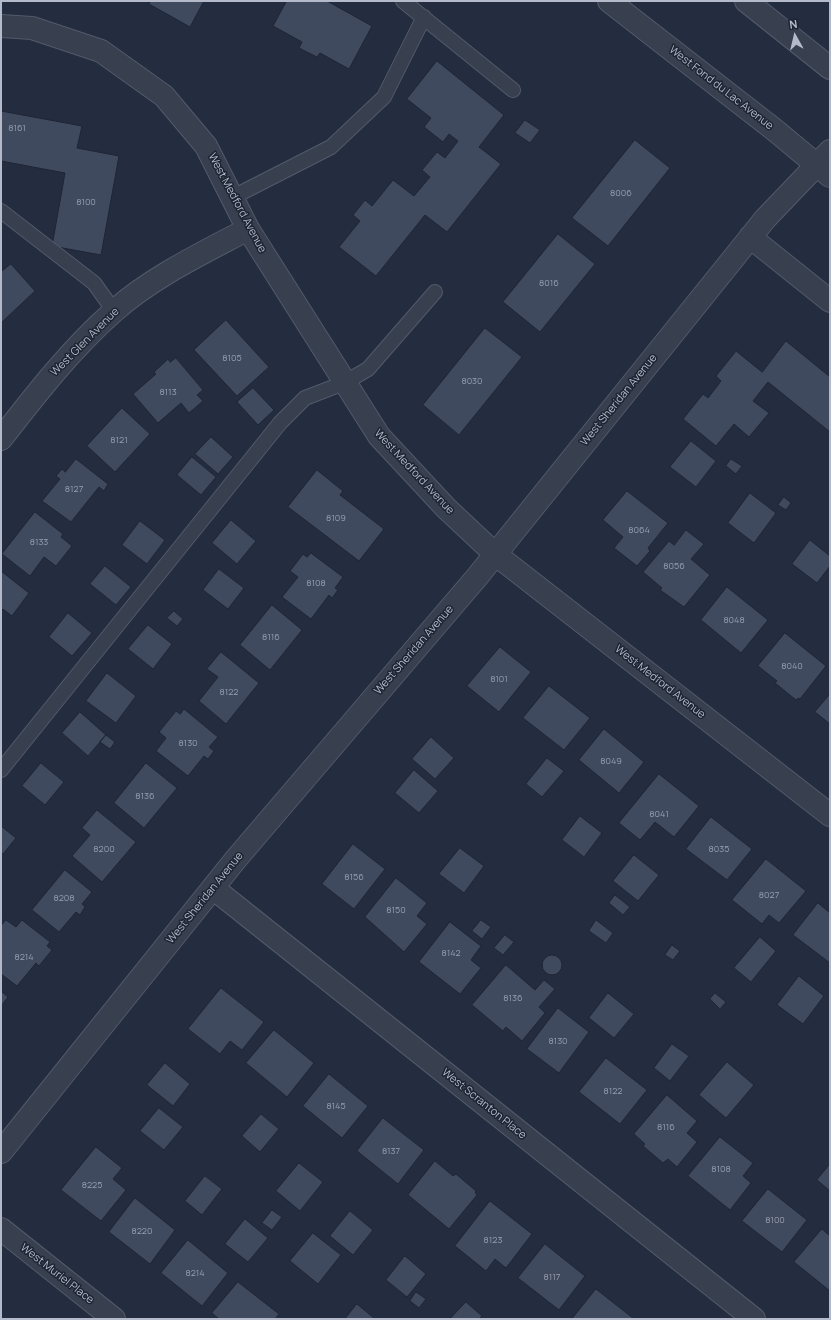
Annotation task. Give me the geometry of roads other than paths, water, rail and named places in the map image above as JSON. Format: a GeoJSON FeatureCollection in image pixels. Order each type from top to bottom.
{"type":"FeatureCollection","features":[{"type":"Feature","properties":{"kind":"street","name":"West Fond du Lac Avenue"},"geometry":{"type":"LineString","coordinates":[[609,1],[776,131],[826,164]]}},
{"type":"Feature","properties":{"kind":"street"},"geometry":{"type":"LineString","coordinates":[[746,1],[830,68]]}},
{"type":"Feature","properties":{"kind":"street","name":"West Medford Avenue"},"geometry":{"type":"LineString","coordinates":[[1,26],[32,28],[101,51],[164,96],[206,146],[248,228],[344,383],[379,436],[446,508],[495,554],[830,815]]}},
{"type":"Feature","properties":{"kind":"street","name":"West Sheridan Avenue"},"geometry":{"type":"LineString","coordinates":[[1,1152],[236,859],[495,554],[765,219],[826,164]]}},
{"type":"Feature","properties":{"kind":"street","name":"West Glen Avenue"},"geometry":{"type":"LineString","coordinates":[[1,439],[52,374],[114,311],[164,275],[248,228]]}},
{"type":"Feature","properties":{"kind":"street"},"geometry":{"type":"LineString","coordinates":[[750,237],[830,301]]}},
{"type":"Feature","properties":{"kind":"street","name":"West Scranton Place"},"geometry":{"type":"LineString","coordinates":[[213,888],[754,1319]]}},
{"type":"Feature","properties":{"kind":"street","name":"West Muriel Place"},"geometry":{"type":"LineString","coordinates":[[1,1230],[114,1319]]}},
{"type":"Feature","properties":{"kind":"lane"},"geometry":{"type":"LineString","coordinates":[[403,1],[513,90]]}},
{"type":"Feature","properties":{"kind":"lane"},"geometry":{"type":"LineString","coordinates":[[233,197],[331,147],[342,137],[384,97],[424,17]]}},
{"type":"Feature","properties":{"kind":"lane"},"geometry":{"type":"LineString","coordinates":[[1,211],[94,283],[114,311]]}},
{"type":"Feature","properties":{"kind":"lane"},"geometry":{"type":"LineString","coordinates":[[1,770],[280,423],[305,398],[344,383],[368,369],[435,292]]}}]}
